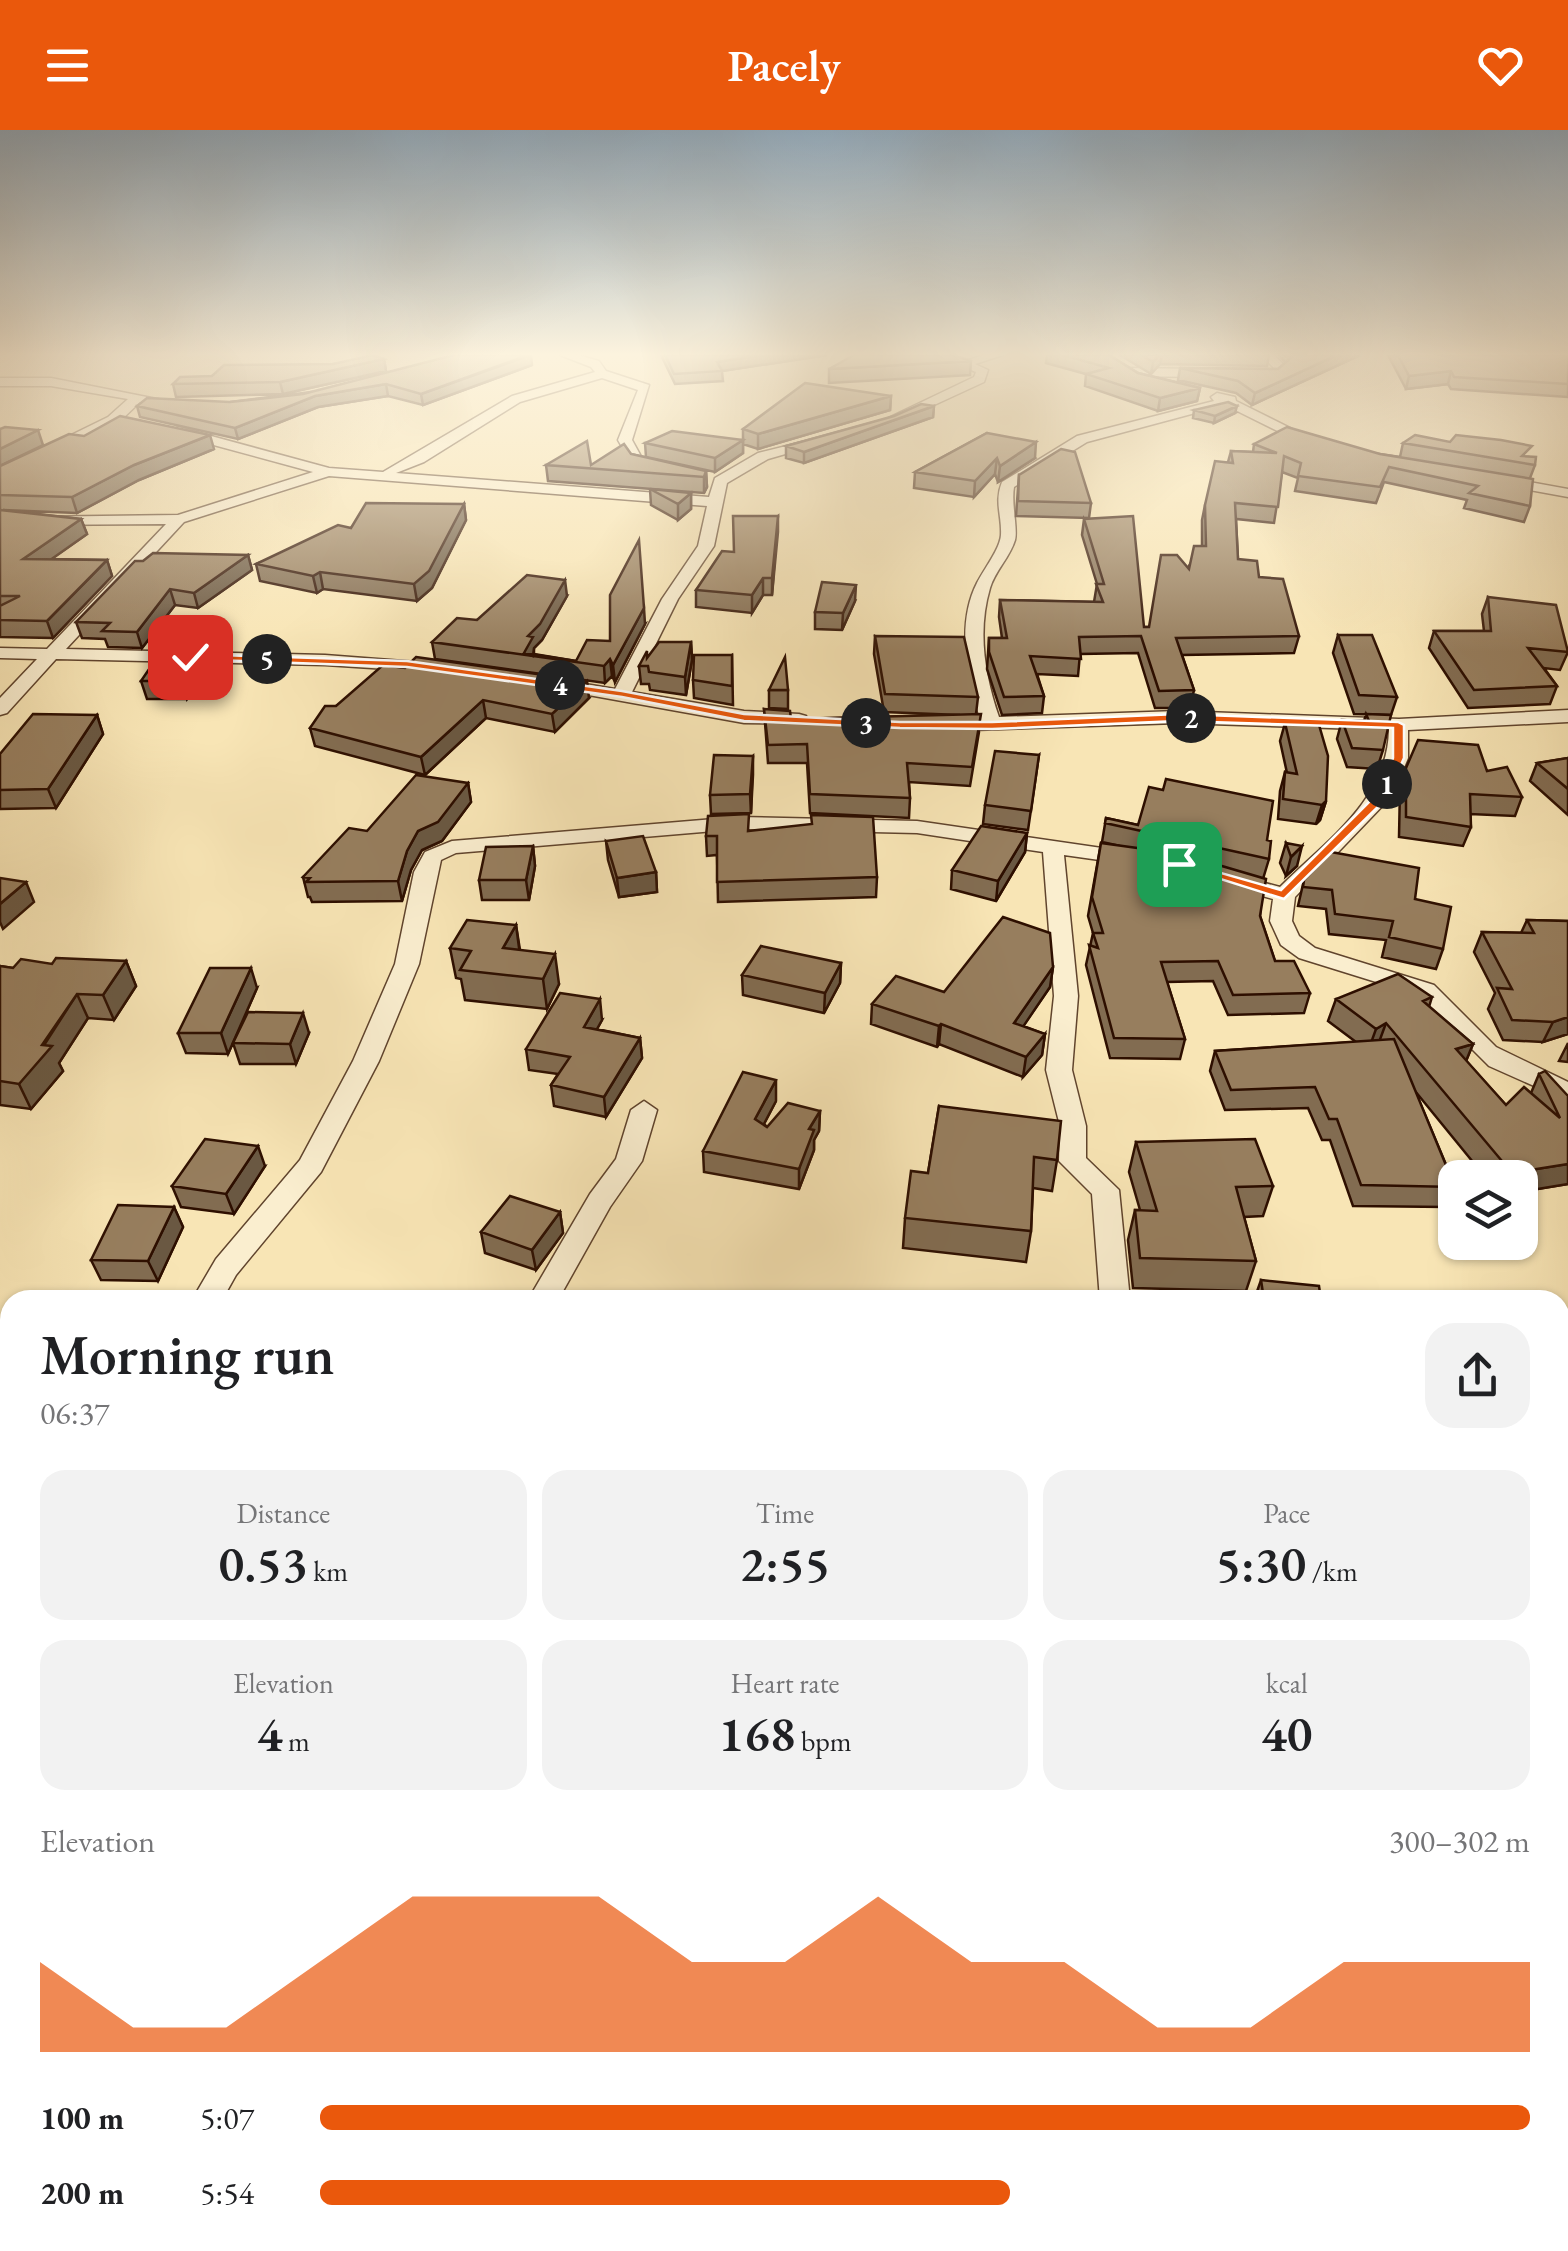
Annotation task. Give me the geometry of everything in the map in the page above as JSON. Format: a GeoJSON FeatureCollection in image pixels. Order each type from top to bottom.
{"type":"FeatureCollection","features":[{"type":"Feature","properties":{"kind":"street"},"geometry":{"type":"LineString","coordinates":[[0,475],[43,454]]}},
{"type":"Feature","properties":{"kind":"street"},"geometry":{"type":"LineString","coordinates":[[258,454],[328,472],[716,502]]}},
{"type":"Feature","properties":{"kind":"street"},"geometry":{"type":"LineString","coordinates":[[380,475],[427,454]]}},
{"type":"Feature","properties":{"kind":"street"},"geometry":{"type":"LineString","coordinates":[[633,454],[638,463],[671,470]]}},
{"type":"Feature","properties":{"kind":"street"},"geometry":{"type":"LineString","coordinates":[[704,478],[720,481],[770,454]]}},
{"type":"Feature","properties":{"kind":"street"},"geometry":{"type":"LineString","coordinates":[[992,726],[974,670],[976,624],[982,588],[1008,538],[1003,507],[1007,485],[1030,468],[1064,454]]}},
{"type":"Feature","properties":{"kind":"street"},"geometry":{"type":"LineString","coordinates":[[0,517],[179,519],[328,472]]}},
{"type":"Feature","properties":{"kind":"street"},"geometry":{"type":"LineString","coordinates":[[1484,478],[1568,493]]}},
{"type":"Feature","properties":{"kind":"street"},"geometry":{"type":"LineString","coordinates":[[622,694],[670,599],[706,546],[720,481]]}},
{"type":"Feature","properties":{"kind":"street"},"geometry":{"type":"LineString","coordinates":[[0,709],[55,654],[164,530],[179,519]]}},
{"type":"Feature","properties":{"kind":"street"},"geometry":{"type":"LineString","coordinates":[[0,653],[325,660],[466,672]]}},
{"type":"Feature","properties":{"kind":"street"},"geometry":{"type":"LineString","coordinates":[[544,683],[744,718],[822,721]]}},
{"type":"Feature","properties":{"kind":"street"},"geometry":{"type":"LineString","coordinates":[[918,725],[992,726],[1178,717],[1398,725],[1568,716]]}},
{"type":"Feature","properties":{"kind":"street"},"geometry":{"type":"LineString","coordinates":[[1398,725],[1398,758],[1382,796],[1284,895],[1279,910],[1284,934],[1305,952],[1340,966],[1422,987],[1448,1008],[1467,1034],[1497,1060],[1568,1093]]}},
{"type":"Feature","properties":{"kind":"street"},"geometry":{"type":"LineString","coordinates":[[213,1290],[226,1267],[311,1165],[366,1061],[407,964],[425,872],[432,856],[452,847],[738,824],[918,828],[1161,862]]}},
{"type":"Feature","properties":{"kind":"street"},"geometry":{"type":"LineString","coordinates":[[1052,848],[1061,902],[1066,996],[1060,1070],[1073,1126],[1072,1160],[1105,1190],[1114,1290]]}},
{"type":"Feature","properties":{"kind":"street"},"geometry":{"type":"LineString","coordinates":[[1214,875],[1284,895]]}},
{"type":"Feature","properties":{"kind":"street"},"geometry":{"type":"LineString","coordinates":[[550,1290],[600,1201],[629,1160],[644,1110]]}},
{"type":"Feature","properties":{"kind":"building"},"geometry":{"type":"Polygon","coordinates":[[[26,454],[162,454],[72,497],[0,495],[0,466],[26,454]]]}},
{"type":"Feature","properties":{"kind":"building"},"geometry":{"type":"Polygon","coordinates":[[[565,454],[589,454],[591,465],[608,454],[631,454],[706,471],[704,477],[546,465],[565,454]]]}},
{"type":"Feature","properties":{"kind":"building"},"geometry":{"type":"Polygon","coordinates":[[[948,454],[1018,454],[1000,466],[997,458],[975,481],[915,472],[948,454]]]}},
{"type":"Feature","properties":{"kind":"building"},"geometry":{"type":"Polygon","coordinates":[[[1053,454],[1076,454],[1091,503],[1018,501],[1019,475],[1053,454]]]}},
{"type":"Feature","properties":{"kind":"building"},"geometry":{"type":"Polygon","coordinates":[[[1231,454],[1380,454],[1533,479],[1530,506],[1469,493],[1478,486],[1389,467],[1380,487],[1298,476],[1301,463],[1284,456],[1278,507],[1235,503],[1238,559],[1257,561],[1259,577],[1283,579],[1299,636],[1176,638],[1194,690],[1159,691],[1141,636],[1079,637],[1081,659],[1030,656],[1044,696],[1004,697],[989,652],[989,638],[1007,638],[1000,600],[1103,602],[1096,584],[1104,584],[1084,519],[1133,516],[1144,627],[1149,627],[1161,555],[1177,555],[1189,569],[1194,546],[1206,546],[1205,505],[1215,461],[1233,463],[1231,454]]]}},
{"type":"Feature","properties":{"kind":"building"},"geometry":{"type":"Polygon","coordinates":[[[1469,454],[1524,454],[1536,457],[1535,465],[1469,454]]]}},
{"type":"Feature","properties":{"kind":"building"},"geometry":{"type":"Polygon","coordinates":[[[650,489],[691,493],[678,504],[650,489]]]}},
{"type":"Feature","properties":{"kind":"building"},"geometry":{"type":"Polygon","coordinates":[[[366,503],[464,504],[429,571],[414,584],[320,572],[313,576],[256,564],[338,525],[351,528],[366,503]]]}},
{"type":"Feature","properties":{"kind":"building"},"geometry":{"type":"Polygon","coordinates":[[[0,510],[81,519],[23,559],[107,560],[47,621],[0,620],[0,606],[20,596],[0,596],[0,510]]]}},
{"type":"Feature","properties":{"kind":"building"},"geometry":{"type":"Polygon","coordinates":[[[733,516],[778,516],[772,578],[763,578],[752,595],[696,590],[722,551],[734,552],[733,516]]]}},
{"type":"Feature","properties":{"kind":"building"},"geometry":{"type":"Polygon","coordinates":[[[639,540],[644,608],[613,665],[610,659],[604,666],[432,642],[457,618],[477,620],[527,575],[565,580],[540,624],[528,636],[533,637],[524,653],[576,661],[587,640],[610,641],[610,595],[639,540]]]}},
{"type":"Feature","properties":{"kind":"building"},"geometry":{"type":"Polygon","coordinates":[[[153,553],[248,555],[194,593],[170,589],[137,632],[102,631],[110,623],[76,622],[135,561],[143,561],[153,553]]]}},
{"type":"Feature","properties":{"kind":"building"},"geometry":{"type":"Polygon","coordinates":[[[822,582],[856,585],[843,613],[815,612],[822,582]]]}},
{"type":"Feature","properties":{"kind":"building"},"geometry":{"type":"Polygon","coordinates":[[[1488,597],[1556,605],[1568,652],[1528,648],[1557,686],[1474,690],[1434,631],[1491,631],[1488,597]]]}},
{"type":"Feature","properties":{"kind":"building"},"geometry":{"type":"Polygon","coordinates":[[[1338,635],[1372,635],[1397,697],[1359,695],[1338,635]]]}},
{"type":"Feature","properties":{"kind":"building"},"geometry":{"type":"Polygon","coordinates":[[[875,636],[964,637],[978,697],[885,694],[875,636]]]}},
{"type":"Feature","properties":{"kind":"building"},"geometry":{"type":"Polygon","coordinates":[[[659,642],[691,642],[685,677],[649,672],[648,666],[639,666],[647,651],[647,658],[659,642]]]}},
{"type":"Feature","properties":{"kind":"building"},"geometry":{"type":"Polygon","coordinates":[[[694,655],[732,655],[732,686],[693,680],[694,655]]]}},
{"type":"Feature","properties":{"kind":"building"},"geometry":{"type":"Polygon","coordinates":[[[158,656],[198,656],[182,681],[141,681],[158,656]]]}},
{"type":"Feature","properties":{"kind":"building"},"geometry":{"type":"Polygon","coordinates":[[[416,657],[587,681],[552,714],[483,700],[421,757],[310,728],[325,706],[336,706],[383,665],[405,668],[416,657]]]}},
{"type":"Feature","properties":{"kind":"building"},"geometry":{"type":"Polygon","coordinates":[[[785,657],[788,690],[769,690],[785,657]]]}},
{"type":"Feature","properties":{"kind":"building"},"geometry":{"type":"Polygon","coordinates":[[[764,709],[790,711],[791,719],[981,714],[972,767],[907,763],[910,798],[810,794],[807,744],[768,745],[764,709]]]}},
{"type":"Feature","properties":{"kind":"building"},"geometry":{"type":"Polygon","coordinates":[[[33,714],[97,715],[48,789],[0,790],[0,754],[33,714]]]}},
{"type":"Feature","properties":{"kind":"building"},"geometry":{"type":"Polygon","coordinates":[[[1366,714],[1391,715],[1383,750],[1352,748],[1342,720],[1369,721],[1366,714]]]}},
{"type":"Feature","properties":{"kind":"building"},"geometry":{"type":"Polygon","coordinates":[[[1285,723],[1319,725],[1328,756],[1326,801],[1322,805],[1283,799],[1285,772],[1297,774],[1285,723]]]}},
{"type":"Feature","properties":{"kind":"building"},"geometry":{"type":"Polygon","coordinates":[[[1418,740],[1478,745],[1487,771],[1507,767],[1522,797],[1470,794],[1471,827],[1406,817],[1406,768],[1418,740]]]}},
{"type":"Feature","properties":{"kind":"building"},"geometry":{"type":"Polygon","coordinates":[[[995,751],[1039,755],[1031,811],[985,805],[995,751]]]}},
{"type":"Feature","properties":{"kind":"building"},"geometry":{"type":"Polygon","coordinates":[[[714,755],[753,756],[750,794],[710,795],[714,755]]]}},
{"type":"Feature","properties":{"kind":"building"},"geometry":{"type":"Polygon","coordinates":[[[1568,758],[1568,789],[1537,763],[1568,758]]]}},
{"type":"Feature","properties":{"kind":"building"},"geometry":{"type":"Polygon","coordinates":[[[416,775],[468,783],[438,822],[418,831],[398,881],[306,882],[310,878],[303,877],[349,828],[367,831],[416,775]]]}},
{"type":"Feature","properties":{"kind":"building"},"geometry":{"type":"Polygon","coordinates":[[[1166,779],[1273,801],[1267,840],[1271,841],[1269,859],[1105,823],[1106,818],[1138,825],[1149,787],[1163,790],[1166,779]]]}},
{"type":"Feature","properties":{"kind":"building"},"geometry":{"type":"Polygon","coordinates":[[[749,814],[748,831],[812,824],[811,815],[873,817],[877,877],[717,882],[717,836],[706,836],[708,816],[749,814]]]}},
{"type":"Feature","properties":{"kind":"building"},"geometry":{"type":"Polygon","coordinates":[[[981,826],[1027,833],[998,881],[952,870],[981,826]]]}},
{"type":"Feature","properties":{"kind":"building"},"geometry":{"type":"Polygon","coordinates":[[[643,836],[656,872],[617,878],[606,841],[643,836]]]}},
{"type":"Feature","properties":{"kind":"building"},"geometry":{"type":"Polygon","coordinates":[[[1101,843],[1181,854],[1266,879],[1260,916],[1275,961],[1294,961],[1310,993],[1233,995],[1218,961],[1161,962],[1185,1039],[1114,1038],[1089,945],[1098,948],[1093,933],[1103,933],[1092,897],[1101,843]]]}},
{"type":"Feature","properties":{"kind":"building"},"geometry":{"type":"Polygon","coordinates":[[[1286,843],[1302,846],[1291,857],[1286,843]]]}},
{"type":"Feature","properties":{"kind":"building"},"geometry":{"type":"Polygon","coordinates":[[[533,846],[526,880],[479,880],[486,847],[533,846]]]}},
{"type":"Feature","properties":{"kind":"building"},"geometry":{"type":"Polygon","coordinates":[[[1331,852],[1419,868],[1415,899],[1451,907],[1443,949],[1389,937],[1393,921],[1335,914],[1332,890],[1303,887],[1304,880],[1331,852]]]}},
{"type":"Feature","properties":{"kind":"building"},"geometry":{"type":"Polygon","coordinates":[[[0,878],[26,882],[0,904],[0,878]]]}},
{"type":"Feature","properties":{"kind":"building"},"geometry":{"type":"Polygon","coordinates":[[[1003,917],[1050,933],[1053,967],[1014,1023],[1045,1034],[1026,1057],[941,1024],[872,1004],[896,976],[944,992],[1003,917]]]}},
{"type":"Feature","properties":{"kind":"building"},"geometry":{"type":"Polygon","coordinates":[[[467,920],[516,925],[503,948],[555,954],[543,979],[460,970],[471,951],[450,948],[467,920]]]}},
{"type":"Feature","properties":{"kind":"building"},"geometry":{"type":"Polygon","coordinates":[[[1527,920],[1568,921],[1568,1017],[1553,1022],[1512,1020],[1497,988],[1512,989],[1482,932],[1534,933],[1527,920]]]}},
{"type":"Feature","properties":{"kind":"building"},"geometry":{"type":"Polygon","coordinates":[[[761,946],[841,963],[825,993],[742,975],[761,946]]]}},
{"type":"Feature","properties":{"kind":"building"},"geometry":{"type":"Polygon","coordinates":[[[56,958],[126,961],[103,995],[77,994],[42,1045],[52,1046],[19,1084],[0,1081],[0,966],[13,968],[21,959],[52,964],[56,958]]]}},
{"type":"Feature","properties":{"kind":"building"},"geometry":{"type":"Polygon","coordinates":[[[210,968],[251,968],[221,1033],[178,1033],[210,968]]]}},
{"type":"Feature","properties":{"kind":"building"},"geometry":{"type":"Polygon","coordinates":[[[1398,974],[1432,997],[1423,1001],[1473,1044],[1456,1049],[1506,1105],[1524,1087],[1560,1118],[1539,1074],[1545,1071],[1568,1096],[1568,1164],[1538,1169],[1538,1160],[1501,1160],[1386,1023],[1376,1029],[1336,999],[1398,974]]]}},
{"type":"Feature","properties":{"kind":"building"},"geometry":{"type":"Polygon","coordinates":[[[560,993],[600,999],[584,1027],[640,1038],[604,1097],[551,1085],[570,1057],[526,1049],[560,993]]]}},
{"type":"Feature","properties":{"kind":"building"},"geometry":{"type":"Polygon","coordinates":[[[248,1012],[303,1013],[290,1044],[233,1043],[248,1012]]]}},
{"type":"Feature","properties":{"kind":"building"},"geometry":{"type":"Polygon","coordinates":[[[1394,1039],[1444,1160],[1438,1160],[1438,1187],[1361,1185],[1337,1119],[1329,1119],[1315,1087],[1231,1090],[1215,1051],[1394,1039]]]}},
{"type":"Feature","properties":{"kind":"building"},"geometry":{"type":"Polygon","coordinates":[[[743,1072],[776,1080],[755,1119],[767,1127],[788,1103],[820,1111],[809,1129],[814,1130],[799,1169],[703,1151],[743,1072]]]}},
{"type":"Feature","properties":{"kind":"building"},"geometry":{"type":"Polygon","coordinates":[[[939,1106],[1061,1121],[1057,1160],[1034,1157],[1031,1231],[905,1218],[911,1171],[928,1173],[939,1106]]]}},
{"type":"Feature","properties":{"kind":"building"},"geometry":{"type":"Polygon","coordinates":[[[205,1139],[258,1146],[226,1194],[172,1186],[205,1139]]]}},
{"type":"Feature","properties":{"kind":"building"},"geometry":{"type":"Polygon","coordinates":[[[1255,1139],[1273,1186],[1236,1187],[1256,1261],[1140,1258],[1135,1210],[1157,1211],[1136,1142],[1255,1139]]]}},
{"type":"Feature","properties":{"kind":"building"},"geometry":{"type":"Polygon","coordinates":[[[510,1196],[560,1212],[532,1250],[481,1232],[510,1196]]]}},
{"type":"Feature","properties":{"kind":"building"},"geometry":{"type":"Polygon","coordinates":[[[118,1205],[174,1207],[148,1261],[91,1260],[118,1205]]]}},
{"type":"Feature","properties":{"kind":"building"},"geometry":{"type":"Polygon","coordinates":[[[1261,1280],[1319,1286],[1320,1290],[1262,1290],[1261,1280]]]}},
{"type":"Feature","properties":{"kind":"route"},"geometry":{"type":"LineString","coordinates":[[190,657],[407,664],[622,694],[744,718],[992,726],[1178,717],[1398,725],[1398,758],[1382,796],[1284,895],[1179,864]]}}]}
